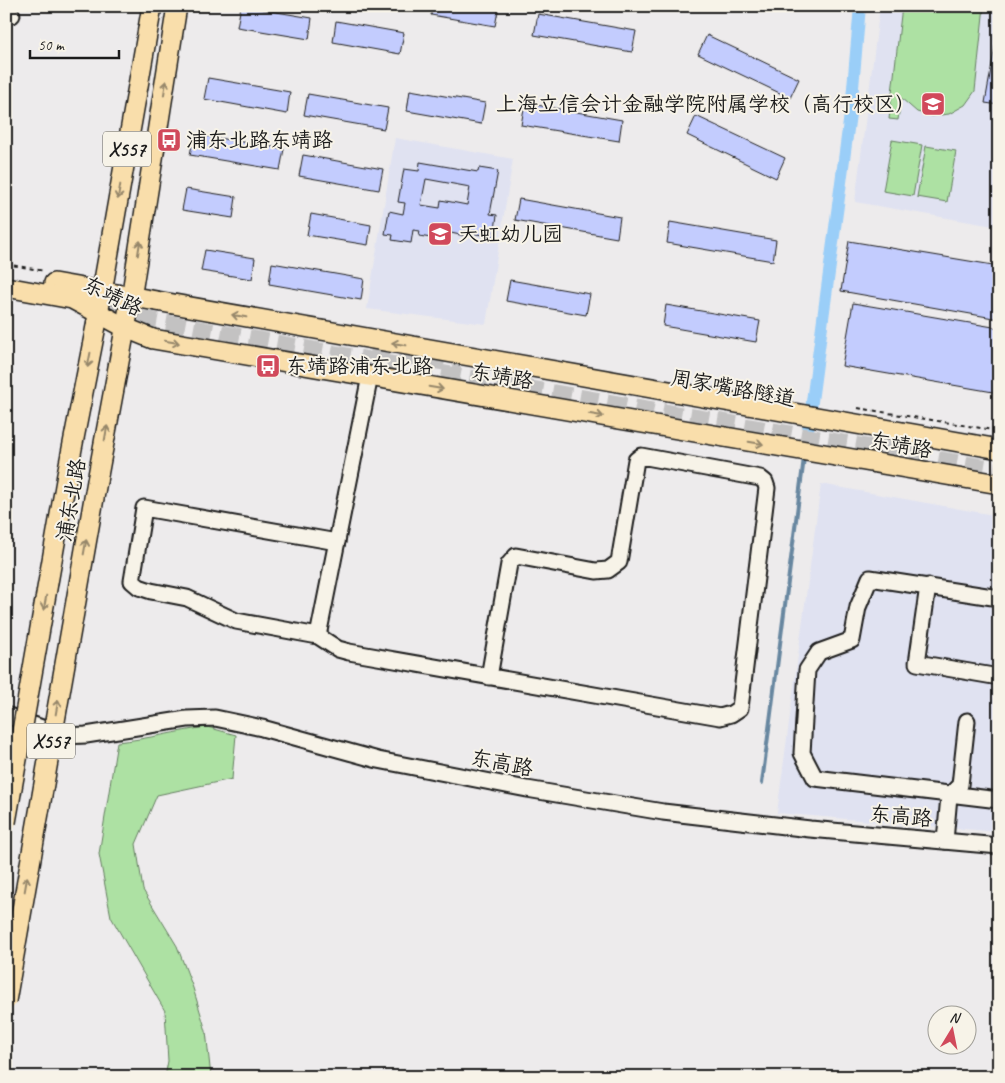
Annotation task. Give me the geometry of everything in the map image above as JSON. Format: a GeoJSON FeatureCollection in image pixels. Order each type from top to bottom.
{"type":"FeatureCollection","features":[{"type":"Feature","properties":{"kind":"main road","name":"浦东北路"},"geometry":{"type":"LineString","coordinates":[[6,822],[152,6]]}},
{"type":"Feature","properties":{"kind":"main road","name":"浦东北路"},"geometry":{"type":"LineString","coordinates":[[6,1001],[97,481],[132,296],[177,6]]}},
{"type":"Feature","properties":{"kind":"main road","name":"东靖路"},"geometry":{"type":"LineString","coordinates":[[6,275],[999,449]]}},
{"type":"Feature","properties":{"kind":"main road","name":"东靖路"},"geometry":{"type":"LineString","coordinates":[[6,287],[72,299],[126,328],[153,339],[999,484]]}},
{"type":"Feature","properties":{"kind":"main road","name":"周家嘴路隧道"},"geometry":{"type":"LineString","coordinates":[[461,364],[783,420],[999,453]]}},
{"type":"Feature","properties":{"kind":"street"},"geometry":{"type":"LineString","coordinates":[[318,636],[370,376]]}},
{"type":"Feature","properties":{"kind":"street"},"geometry":{"type":"LineString","coordinates":[[337,542],[144,508],[132,570],[132,581],[139,587],[187,598],[236,621],[318,636],[338,649],[348,652],[489,677],[720,717],[732,714],[740,708],[767,488],[765,482],[760,478],[640,456],[636,460],[619,562],[608,570],[596,571],[516,556],[509,564],[489,677]]}},
{"type":"Feature","properties":{"kind":"street"},"geometry":{"type":"LineString","coordinates":[[999,598],[870,578],[858,607],[852,640],[820,652],[807,670],[802,753],[815,778],[949,796],[999,800]]}},
{"type":"Feature","properties":{"kind":"street"},"geometry":{"type":"LineString","coordinates":[[928,586],[917,663],[999,677]]}},
{"type":"Feature","properties":{"kind":"street","name":"东高路"},"geometry":{"type":"LineString","coordinates":[[6,714],[64,736],[86,735],[187,719],[216,718],[262,728],[378,760],[527,789],[663,812],[999,846]]}},
{"type":"Feature","properties":{"kind":"street"},"geometry":{"type":"LineString","coordinates":[[945,841],[949,796],[960,785],[967,721]]}},
{"type":"Feature","properties":{"kind":"path"},"geometry":{"type":"LineString","coordinates":[[856,407],[999,431]]}},
{"type":"Feature","properties":{"kind":"shaded area","name":"上海立信会计金融学院附属学校（高行校区）"},"geometry":{"type":"Polygon","coordinates":[[[880,6],[999,6],[999,227],[855,202],[880,6]]]}},
{"type":"Feature","properties":{"kind":"shaded area","name":"天虹幼儿园"},"geometry":{"type":"Polygon","coordinates":[[[395,138],[513,159],[486,324],[367,309],[395,138]]]}},
{"type":"Feature","properties":{"kind":"shaded area"},"geometry":{"type":"Polygon","coordinates":[[[821,484],[999,516],[999,832],[777,813],[821,484]]]}},
{"type":"Feature","properties":{"kind":"green space"},"geometry":{"type":"Polygon","coordinates":[[[902,6],[984,6],[975,91],[965,105],[949,114],[932,116],[917,112],[901,98],[898,120],[889,119],[902,6]]]}},
{"type":"Feature","properties":{"kind":"green space"},"geometry":{"type":"Polygon","coordinates":[[[892,140],[922,145],[913,196],[883,191],[892,140]]]}},
{"type":"Feature","properties":{"kind":"green space"},"geometry":{"type":"Polygon","coordinates":[[[926,146],[956,151],[947,202],[917,197],[926,146]]]}},
{"type":"Feature","properties":{"kind":"green space"},"geometry":{"type":"Polygon","coordinates":[[[207,727],[236,735],[232,779],[157,795],[136,844],[143,890],[177,946],[193,988],[206,1031],[211,1077],[165,1077],[168,1061],[165,1011],[111,917],[99,854],[117,742],[207,727]]]}},
{"type":"Feature","properties":{"kind":"building"},"geometry":{"type":"Polygon","coordinates":[[[241,6],[312,18],[309,39],[237,27],[241,6]]]}},
{"type":"Feature","properties":{"kind":"building"},"geometry":{"type":"Polygon","coordinates":[[[433,6],[499,6],[495,26],[431,15],[433,6]]]}},
{"type":"Feature","properties":{"kind":"building"},"geometry":{"type":"Polygon","coordinates":[[[538,14],[636,31],[632,52],[534,35],[538,14]]]}},
{"type":"Feature","properties":{"kind":"building"},"geometry":{"type":"Polygon","coordinates":[[[336,21],[404,33],[400,54],[333,42],[336,21]]]}},
{"type":"Feature","properties":{"kind":"building"},"geometry":{"type":"Polygon","coordinates":[[[999,24],[998,83],[999,105],[985,103],[999,24]]]}},
{"type":"Feature","properties":{"kind":"building"},"geometry":{"type":"Polygon","coordinates":[[[707,35],[799,79],[790,98],[698,54],[707,35]]]}},
{"type":"Feature","properties":{"kind":"building"},"geometry":{"type":"Polygon","coordinates":[[[208,78],[290,92],[287,114],[204,99],[208,78]]]}},
{"type":"Feature","properties":{"kind":"building"},"geometry":{"type":"Polygon","coordinates":[[[410,90],[485,103],[481,124],[407,111],[410,90]]]}},
{"type":"Feature","properties":{"kind":"building"},"geometry":{"type":"Polygon","coordinates":[[[308,94],[388,108],[384,129],[304,115],[308,94]]]}},
{"type":"Feature","properties":{"kind":"building"},"geometry":{"type":"Polygon","coordinates":[[[525,103],[622,120],[619,141],[521,125],[525,103]]]}},
{"type":"Feature","properties":{"kind":"building"},"geometry":{"type":"Polygon","coordinates":[[[696,116],[785,158],[776,178],[687,135],[696,116]]]}},
{"type":"Feature","properties":{"kind":"building"},"geometry":{"type":"Polygon","coordinates":[[[194,134],[284,149],[280,170],[190,155],[194,134]]]}},
{"type":"Feature","properties":{"kind":"building"},"geometry":{"type":"Polygon","coordinates":[[[303,155],[383,169],[379,190],[299,176],[303,155]]]}},
{"type":"Feature","properties":{"kind":"building"},"geometry":{"type":"Polygon","coordinates":[[[420,162],[478,172],[479,168],[498,171],[490,214],[497,215],[494,237],[465,232],[465,236],[446,232],[447,228],[439,226],[437,239],[419,236],[420,231],[413,230],[411,243],[392,240],[393,235],[385,234],[389,211],[403,214],[405,203],[398,202],[404,169],[419,171],[420,162]],[[426,179],[421,205],[440,208],[441,200],[467,205],[470,187],[426,179]]]}},
{"type":"Feature","properties":{"kind":"building"},"geometry":{"type":"Polygon","coordinates":[[[186,189],[236,197],[233,218],[182,210],[186,189]]]}},
{"type":"Feature","properties":{"kind":"building"},"geometry":{"type":"Polygon","coordinates":[[[519,199],[620,217],[617,238],[515,220],[519,199]]]}},
{"type":"Feature","properties":{"kind":"building"},"geometry":{"type":"Polygon","coordinates":[[[311,214],[371,225],[368,245],[307,235],[311,214]]]}},
{"type":"Feature","properties":{"kind":"building"},"geometry":{"type":"Polygon","coordinates":[[[670,222],[776,240],[773,261],[667,243],[670,222]]]}},
{"type":"Feature","properties":{"kind":"building"},"geometry":{"type":"Polygon","coordinates":[[[849,241],[999,266],[999,319],[841,291],[849,241]]]}},
{"type":"Feature","properties":{"kind":"building"},"geometry":{"type":"Polygon","coordinates":[[[205,250],[255,258],[252,279],[201,271],[205,250]]]}},
{"type":"Feature","properties":{"kind":"building"},"geometry":{"type":"Polygon","coordinates":[[[272,263],[364,279],[361,300],[269,284],[272,263]]]}},
{"type":"Feature","properties":{"kind":"building"},"geometry":{"type":"Polygon","coordinates":[[[510,280],[590,294],[586,315],[506,301],[510,280]]]}},
{"type":"Feature","properties":{"kind":"building"},"geometry":{"type":"Polygon","coordinates":[[[853,303],[999,328],[999,393],[842,366],[853,303]]]}},
{"type":"Feature","properties":{"kind":"building"},"geometry":{"type":"Polygon","coordinates":[[[666,305],[760,321],[756,342],[663,326],[666,305]]]}},
{"type":"Feature","properties":{"kind":"waterway"},"geometry":{"type":"LineString","coordinates":[[811,409],[852,99],[860,6]]}},
{"type":"Feature","properties":{"kind":"waterway"},"geometry":{"type":"LineString","coordinates":[[806,444],[809,423]]}},
{"type":"Feature","properties":{"kind":"waterway"},"geometry":{"type":"LineString","coordinates":[[762,783],[804,458]]}},
{"type":"Feature","properties":{"kind":"tunnel"},"geometry":{"type":"LineString","coordinates":[[111,314],[462,378],[999,471]]}},
{"type":"Feature","properties":{"kind":"tunnel"},"geometry":{"type":"LineString","coordinates":[[371,348],[461,364]]}},
{"type":"Feature","properties":{"kind":"place","name":"上海立信会计金融学院附属学校（高行校区）"},"geometry":{"type":"Point","coordinates":[933,104]}},
{"type":"Feature","properties":{"kind":"place","name":"浦东北路东靖路"},"geometry":{"type":"Point","coordinates":[169,140]}},
{"type":"Feature","properties":{"kind":"place","name":"天虹幼儿园"},"geometry":{"type":"Point","coordinates":[440,234]}},
{"type":"Feature","properties":{"kind":"place","name":"东靖路浦东北路"},"geometry":{"type":"Point","coordinates":[268,366]}}]}
